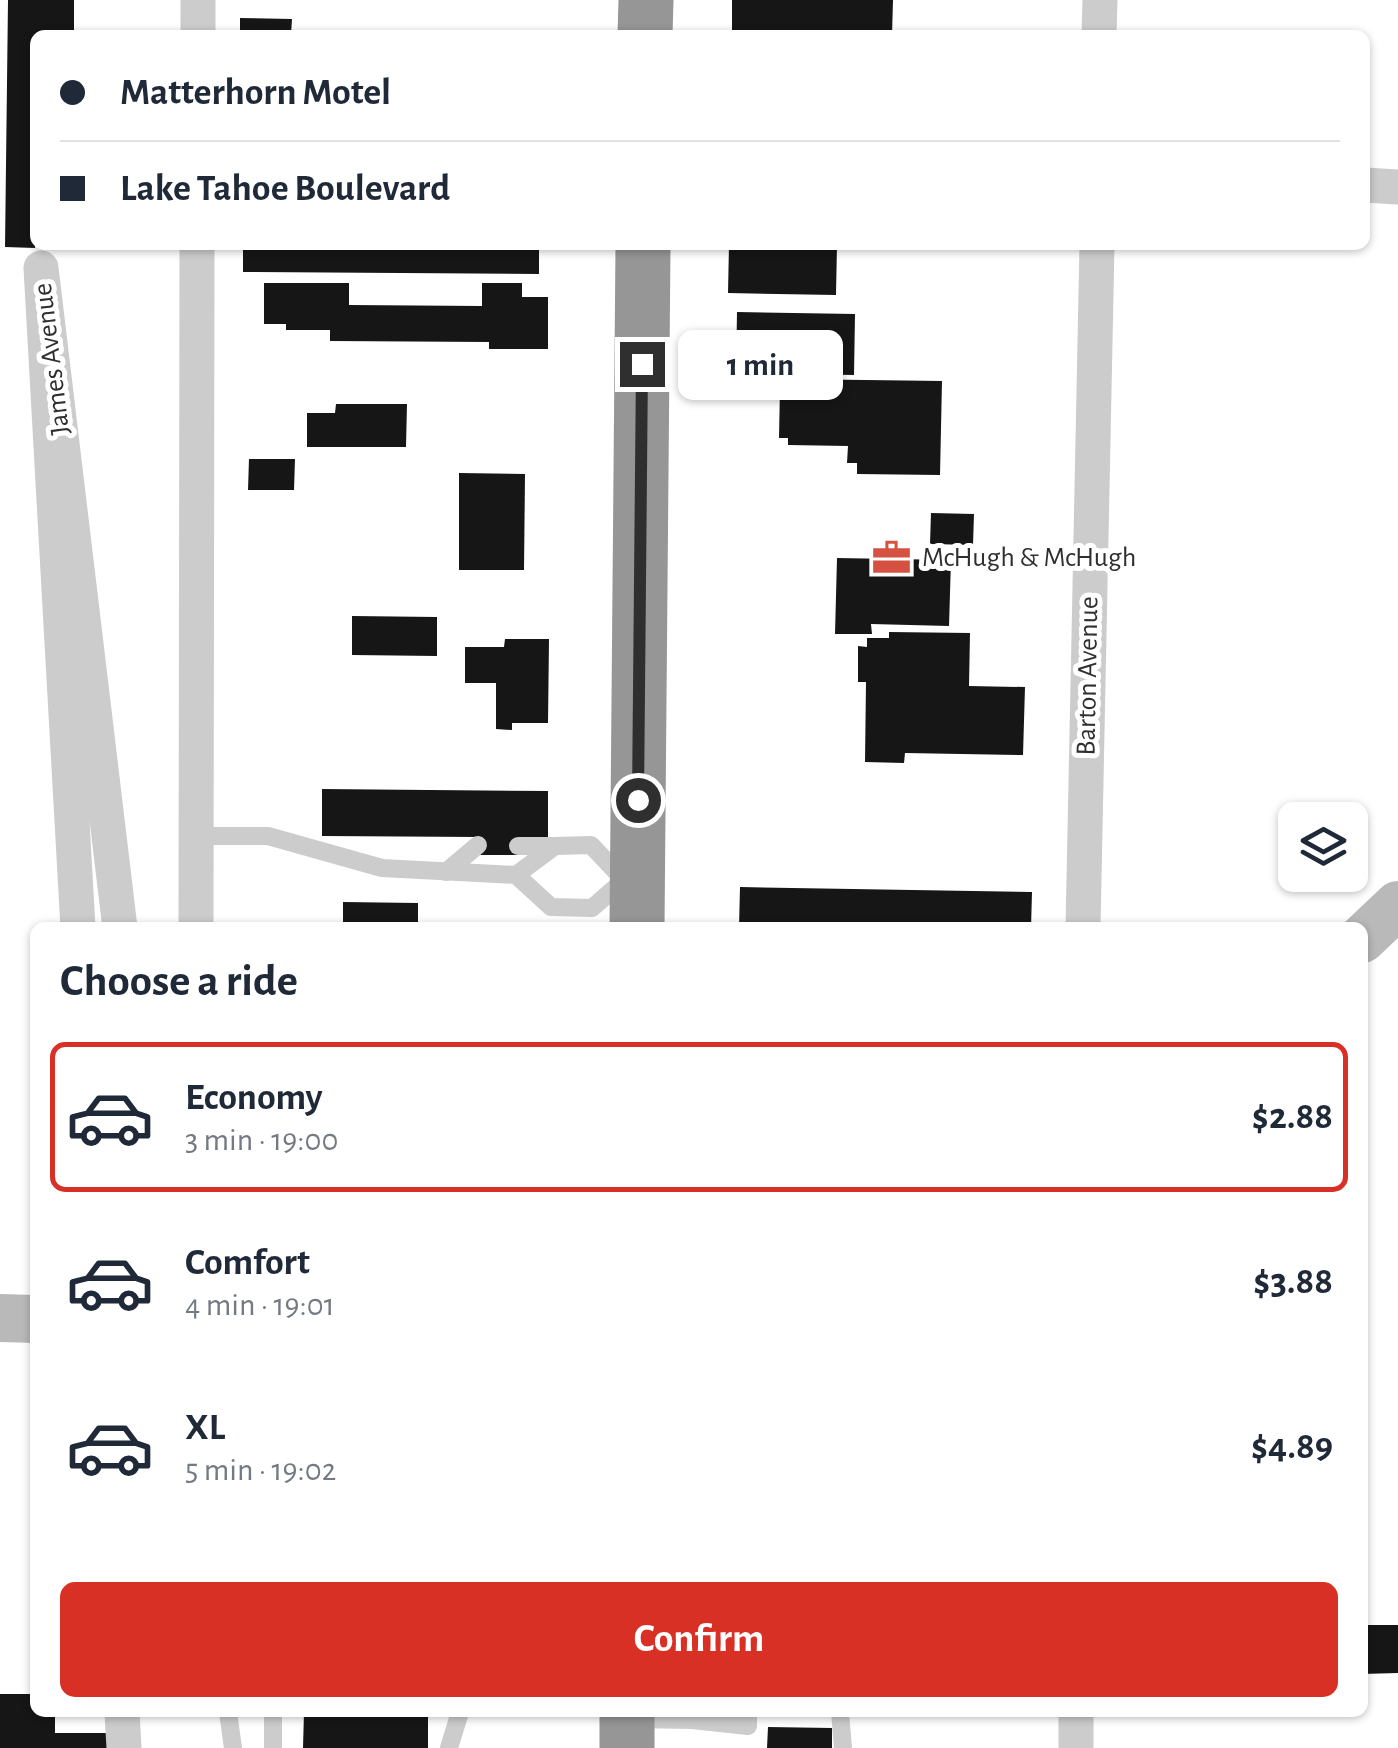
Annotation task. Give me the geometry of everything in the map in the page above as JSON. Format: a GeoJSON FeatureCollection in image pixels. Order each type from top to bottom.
{"type":"FeatureCollection","features":[{"type":"Feature","properties":{"kind":"highway"},"geometry":{"type":"LineString","coordinates":[[645,30],[646,0]]}},
{"type":"Feature","properties":{"kind":"highway"},"geometry":{"type":"LineString","coordinates":[[632,895],[643,250]]}},
{"type":"Feature","properties":{"kind":"street"},"geometry":{"type":"LineString","coordinates":[[198,0],[198,30]]}},
{"type":"Feature","properties":{"kind":"street"},"geometry":{"type":"LineString","coordinates":[[1100,0],[1100,30]]}},
{"type":"Feature","properties":{"kind":"street"},"geometry":{"type":"LineString","coordinates":[[1370,185],[1398,187]]}},
{"type":"Feature","properties":{"kind":"street"},"geometry":{"type":"LineString","coordinates":[[196,922],[197,250]]}},
{"type":"Feature","properties":{"kind":"street","name":"Barton Avenue"},"geometry":{"type":"LineString","coordinates":[[1083,922],[1096,250]]}},
{"type":"Feature","properties":{"kind":"street","name":"James Avenue"},"geometry":{"type":"LineString","coordinates":[[78,922],[42,268],[122,922]]}},
{"type":"Feature","properties":{"kind":"street"},"geometry":{"type":"LineString","coordinates":[[1368,933],[1398,905]]}},
{"type":"Feature","properties":{"kind":"street"},"geometry":{"type":"LineString","coordinates":[[0,1318],[30,1319]]}},
{"type":"Feature","properties":{"kind":"street"},"geometry":{"type":"LineString","coordinates":[[122,1717],[124,1748]]}},
{"type":"Feature","properties":{"kind":"street"},"geometry":{"type":"LineString","coordinates":[[1076,1717],[1076,1748]]}},
{"type":"Feature","properties":{"kind":"lane"},"geometry":{"type":"LineString","coordinates":[[196,836],[268,836],[382,868],[516,875],[555,846]]}},
{"type":"Feature","properties":{"kind":"lane"},"geometry":{"type":"LineString","coordinates":[[446,872],[478,844]]}},
{"type":"Feature","properties":{"kind":"lane"},"geometry":{"type":"LineString","coordinates":[[516,875],[551,907],[592,908],[632,895],[591,845],[518,846]]}},
{"type":"Feature","properties":{"kind":"lane"},"geometry":{"type":"LineString","coordinates":[[229,1717],[233,1748]]}},
{"type":"Feature","properties":{"kind":"lane"},"geometry":{"type":"LineString","coordinates":[[272,1717],[273,1748]]}},
{"type":"Feature","properties":{"kind":"lane"},"geometry":{"type":"LineString","coordinates":[[449,1748],[458,1717]]}},
{"type":"Feature","properties":{"kind":"lane"},"geometry":{"type":"LineString","coordinates":[[627,1726],[692,1720],[748,1726],[748,1717]]}},
{"type":"Feature","properties":{"kind":"lane"},"geometry":{"type":"LineString","coordinates":[[840,1717],[842,1748]]}},
{"type":"Feature","properties":{"kind":"building"},"geometry":{"type":"Polygon","coordinates":[[[8,0],[74,0],[74,30],[30,30],[30,248],[5,247],[8,0]]]}},
{"type":"Feature","properties":{"kind":"building"},"geometry":{"type":"Polygon","coordinates":[[[732,0],[893,0],[892,30],[732,30],[732,0]]]}},
{"type":"Feature","properties":{"kind":"building"},"geometry":{"type":"Polygon","coordinates":[[[240,18],[292,19],[291,30],[240,30],[240,18]]]}},
{"type":"Feature","properties":{"kind":"building"},"geometry":{"type":"Polygon","coordinates":[[[243,250],[539,250],[539,274],[243,272],[243,250]]]}},
{"type":"Feature","properties":{"kind":"building"},"geometry":{"type":"Polygon","coordinates":[[[729,250],[837,250],[836,295],[728,293],[729,250]]]}},
{"type":"Feature","properties":{"kind":"building"},"geometry":{"type":"Polygon","coordinates":[[[264,283],[349,283],[349,305],[482,306],[482,283],[522,283],[522,297],[548,297],[548,349],[489,349],[489,342],[330,341],[330,330],[286,330],[286,324],[264,324],[264,283]]]}},
{"type":"Feature","properties":{"kind":"building"},"geometry":{"type":"Polygon","coordinates":[[[737,312],[855,314],[854,375],[736,373],[737,312]]]}},
{"type":"Feature","properties":{"kind":"building"},"geometry":{"type":"Polygon","coordinates":[[[789,379],[942,381],[940,475],[857,474],[857,463],[847,463],[848,446],[788,445],[788,438],[779,438],[780,387],[789,387],[789,379]]]}},
{"type":"Feature","properties":{"kind":"building"},"geometry":{"type":"Polygon","coordinates":[[[336,404],[407,404],[406,447],[307,447],[307,413],[335,413],[336,404]]]}},
{"type":"Feature","properties":{"kind":"building"},"geometry":{"type":"Polygon","coordinates":[[[249,459],[295,459],[294,490],[248,490],[249,459]]]}},
{"type":"Feature","properties":{"kind":"building"},"geometry":{"type":"Polygon","coordinates":[[[459,473],[525,474],[524,570],[459,570],[459,473]]]}},
{"type":"Feature","properties":{"kind":"building"},"geometry":{"type":"Polygon","coordinates":[[[931,513],[974,514],[973,545],[930,544],[931,513]]]}},
{"type":"Feature","properties":{"kind":"building"},"geometry":{"type":"Polygon","coordinates":[[[837,558],[951,560],[949,626],[871,624],[872,634],[835,634],[837,558]]]}},
{"type":"Feature","properties":{"kind":"building"},"geometry":{"type":"Polygon","coordinates":[[[352,616],[437,617],[437,656],[352,655],[352,616]]]}},
{"type":"Feature","properties":{"kind":"building"},"geometry":{"type":"Polygon","coordinates":[[[889,632],[970,633],[969,686],[1025,687],[1023,755],[905,753],[904,763],[865,762],[866,682],[858,682],[858,646],[867,647],[867,638],[889,638],[889,632]]]}},
{"type":"Feature","properties":{"kind":"building"},"geometry":{"type":"Polygon","coordinates":[[[505,639],[549,639],[548,723],[512,723],[512,730],[496,729],[496,683],[465,683],[465,647],[504,647],[505,639]]]}},
{"type":"Feature","properties":{"kind":"building"},"geometry":{"type":"Polygon","coordinates":[[[322,789],[548,791],[548,837],[519,837],[518,855],[478,855],[478,837],[322,836],[322,789]]]}},
{"type":"Feature","properties":{"kind":"building"},"geometry":{"type":"Polygon","coordinates":[[[740,887],[1032,892],[1031,922],[739,922],[740,887]]]}},
{"type":"Feature","properties":{"kind":"building"},"geometry":{"type":"Polygon","coordinates":[[[343,902],[418,903],[418,922],[343,922],[343,902]]]}},
{"type":"Feature","properties":{"kind":"building"},"geometry":{"type":"Polygon","coordinates":[[[1368,1625],[1398,1625],[1398,1673],[1368,1674],[1368,1625]]]}},
{"type":"Feature","properties":{"kind":"building"},"geometry":{"type":"Polygon","coordinates":[[[0,1694],[30,1694],[30,1717],[55,1717],[55,1733],[110,1733],[110,1748],[0,1748],[0,1694]]]}},
{"type":"Feature","properties":{"kind":"building"},"geometry":{"type":"Polygon","coordinates":[[[304,1717],[428,1717],[428,1748],[303,1748],[304,1717]]]}},
{"type":"Feature","properties":{"kind":"building"},"geometry":{"type":"Polygon","coordinates":[[[768,1727],[832,1728],[832,1748],[767,1748],[768,1727]]]}},
{"type":"Feature","properties":{"kind":"place","name":"McHugh & McHugh"},"geometry":{"type":"Point","coordinates":[892,558]}},
{"type":"Feature","properties":{"kind":"route"},"geometry":{"type":"LineString","coordinates":[[638,800],[642,364]]}}]}
